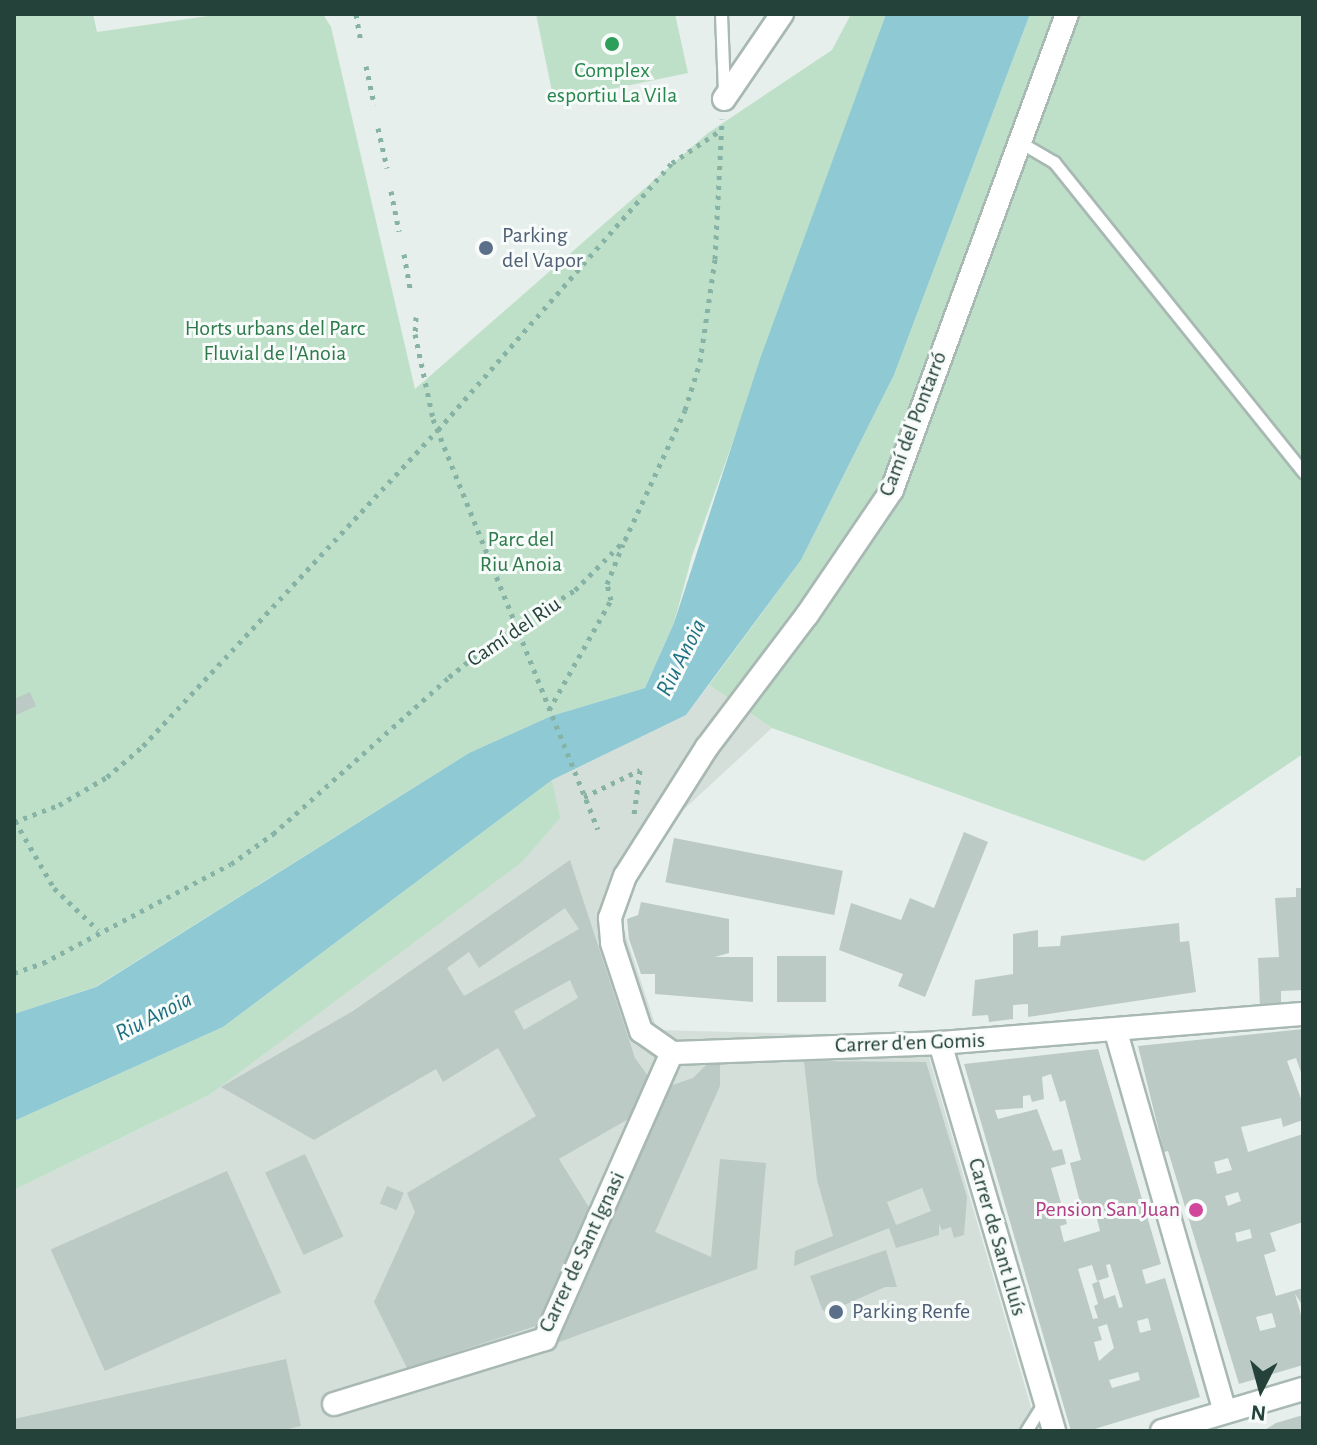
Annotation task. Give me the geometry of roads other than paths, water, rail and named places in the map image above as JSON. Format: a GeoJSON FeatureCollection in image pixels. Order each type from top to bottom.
{"type":"FeatureCollection","features":[{"type":"Feature","properties":{"kind":"street"},"geometry":{"type":"LineString","coordinates":[[724,99],[782,14]]}},
{"type":"Feature","properties":{"kind":"street","name":"Camí del Pontarró"},"geometry":{"type":"LineString","coordinates":[[672,1053],[641,1031],[612,943],[610,918],[625,876],[707,747],[892,490],[1017,141],[1067,14]]}},
{"type":"Feature","properties":{"kind":"street","name":"Carrer d'en Gomis"},"geometry":{"type":"LineString","coordinates":[[672,1053],[940,1043],[1116,1032],[1303,1014]]}},
{"type":"Feature","properties":{"kind":"street"},"geometry":{"type":"LineString","coordinates":[[1116,1032],[1225,1412]]}},
{"type":"Feature","properties":{"kind":"street","name":"Carrer de Sant Lluís"},"geometry":{"type":"LineString","coordinates":[[940,1043],[1054,1431]]}},
{"type":"Feature","properties":{"kind":"street","name":"Carrer de Sant Ignasi"},"geometry":{"type":"LineString","coordinates":[[334,1404],[545,1339],[672,1053]]}},
{"type":"Feature","properties":{"kind":"street"},"geometry":{"type":"LineString","coordinates":[[1162,1431],[1303,1389]]}},
{"type":"Feature","properties":{"kind":"lane"},"geometry":{"type":"LineString","coordinates":[[721,14],[724,99]]}},
{"type":"Feature","properties":{"kind":"lane"},"geometry":{"type":"LineString","coordinates":[[1017,141],[1054,162],[1303,472]]}},
{"type":"Feature","properties":{"kind":"lane"},"geometry":{"type":"LineString","coordinates":[[1026,1431],[1045,1400]]}},
{"type":"Feature","properties":{"kind":"water","name":"Riu Anoia"},"geometry":{"type":"Polygon","coordinates":[[[886,14],[1030,14],[894,375],[801,560],[686,715],[552,780],[223,1027],[14,1121],[14,1014],[96,987],[469,753],[551,716],[645,688],[674,623],[760,359],[886,14]]]}},
{"type":"Feature","properties":{"kind":"place","name":"Complex esportiu La Vila"},"geometry":{"type":"Point","coordinates":[612,44]}},
{"type":"Feature","properties":{"kind":"place","name":"Parking del Vapor"},"geometry":{"type":"Point","coordinates":[486,248]}},
{"type":"Feature","properties":{"kind":"place","name":"Pension San Juan"},"geometry":{"type":"Point","coordinates":[1196,1210]}},
{"type":"Feature","properties":{"kind":"place","name":"Parking Renfe"},"geometry":{"type":"Point","coordinates":[836,1312]}},
{"type":"Feature","properties":{"kind":"park label","name":"Horts urbans del Parc Fluvial de l'Anoia"},"geometry":{"type":"Point","coordinates":[275,340]}},
{"type":"Feature","properties":{"kind":"park label","name":"Parc del Riu Anoia"},"geometry":{"type":"Point","coordinates":[521,552]}}]}
